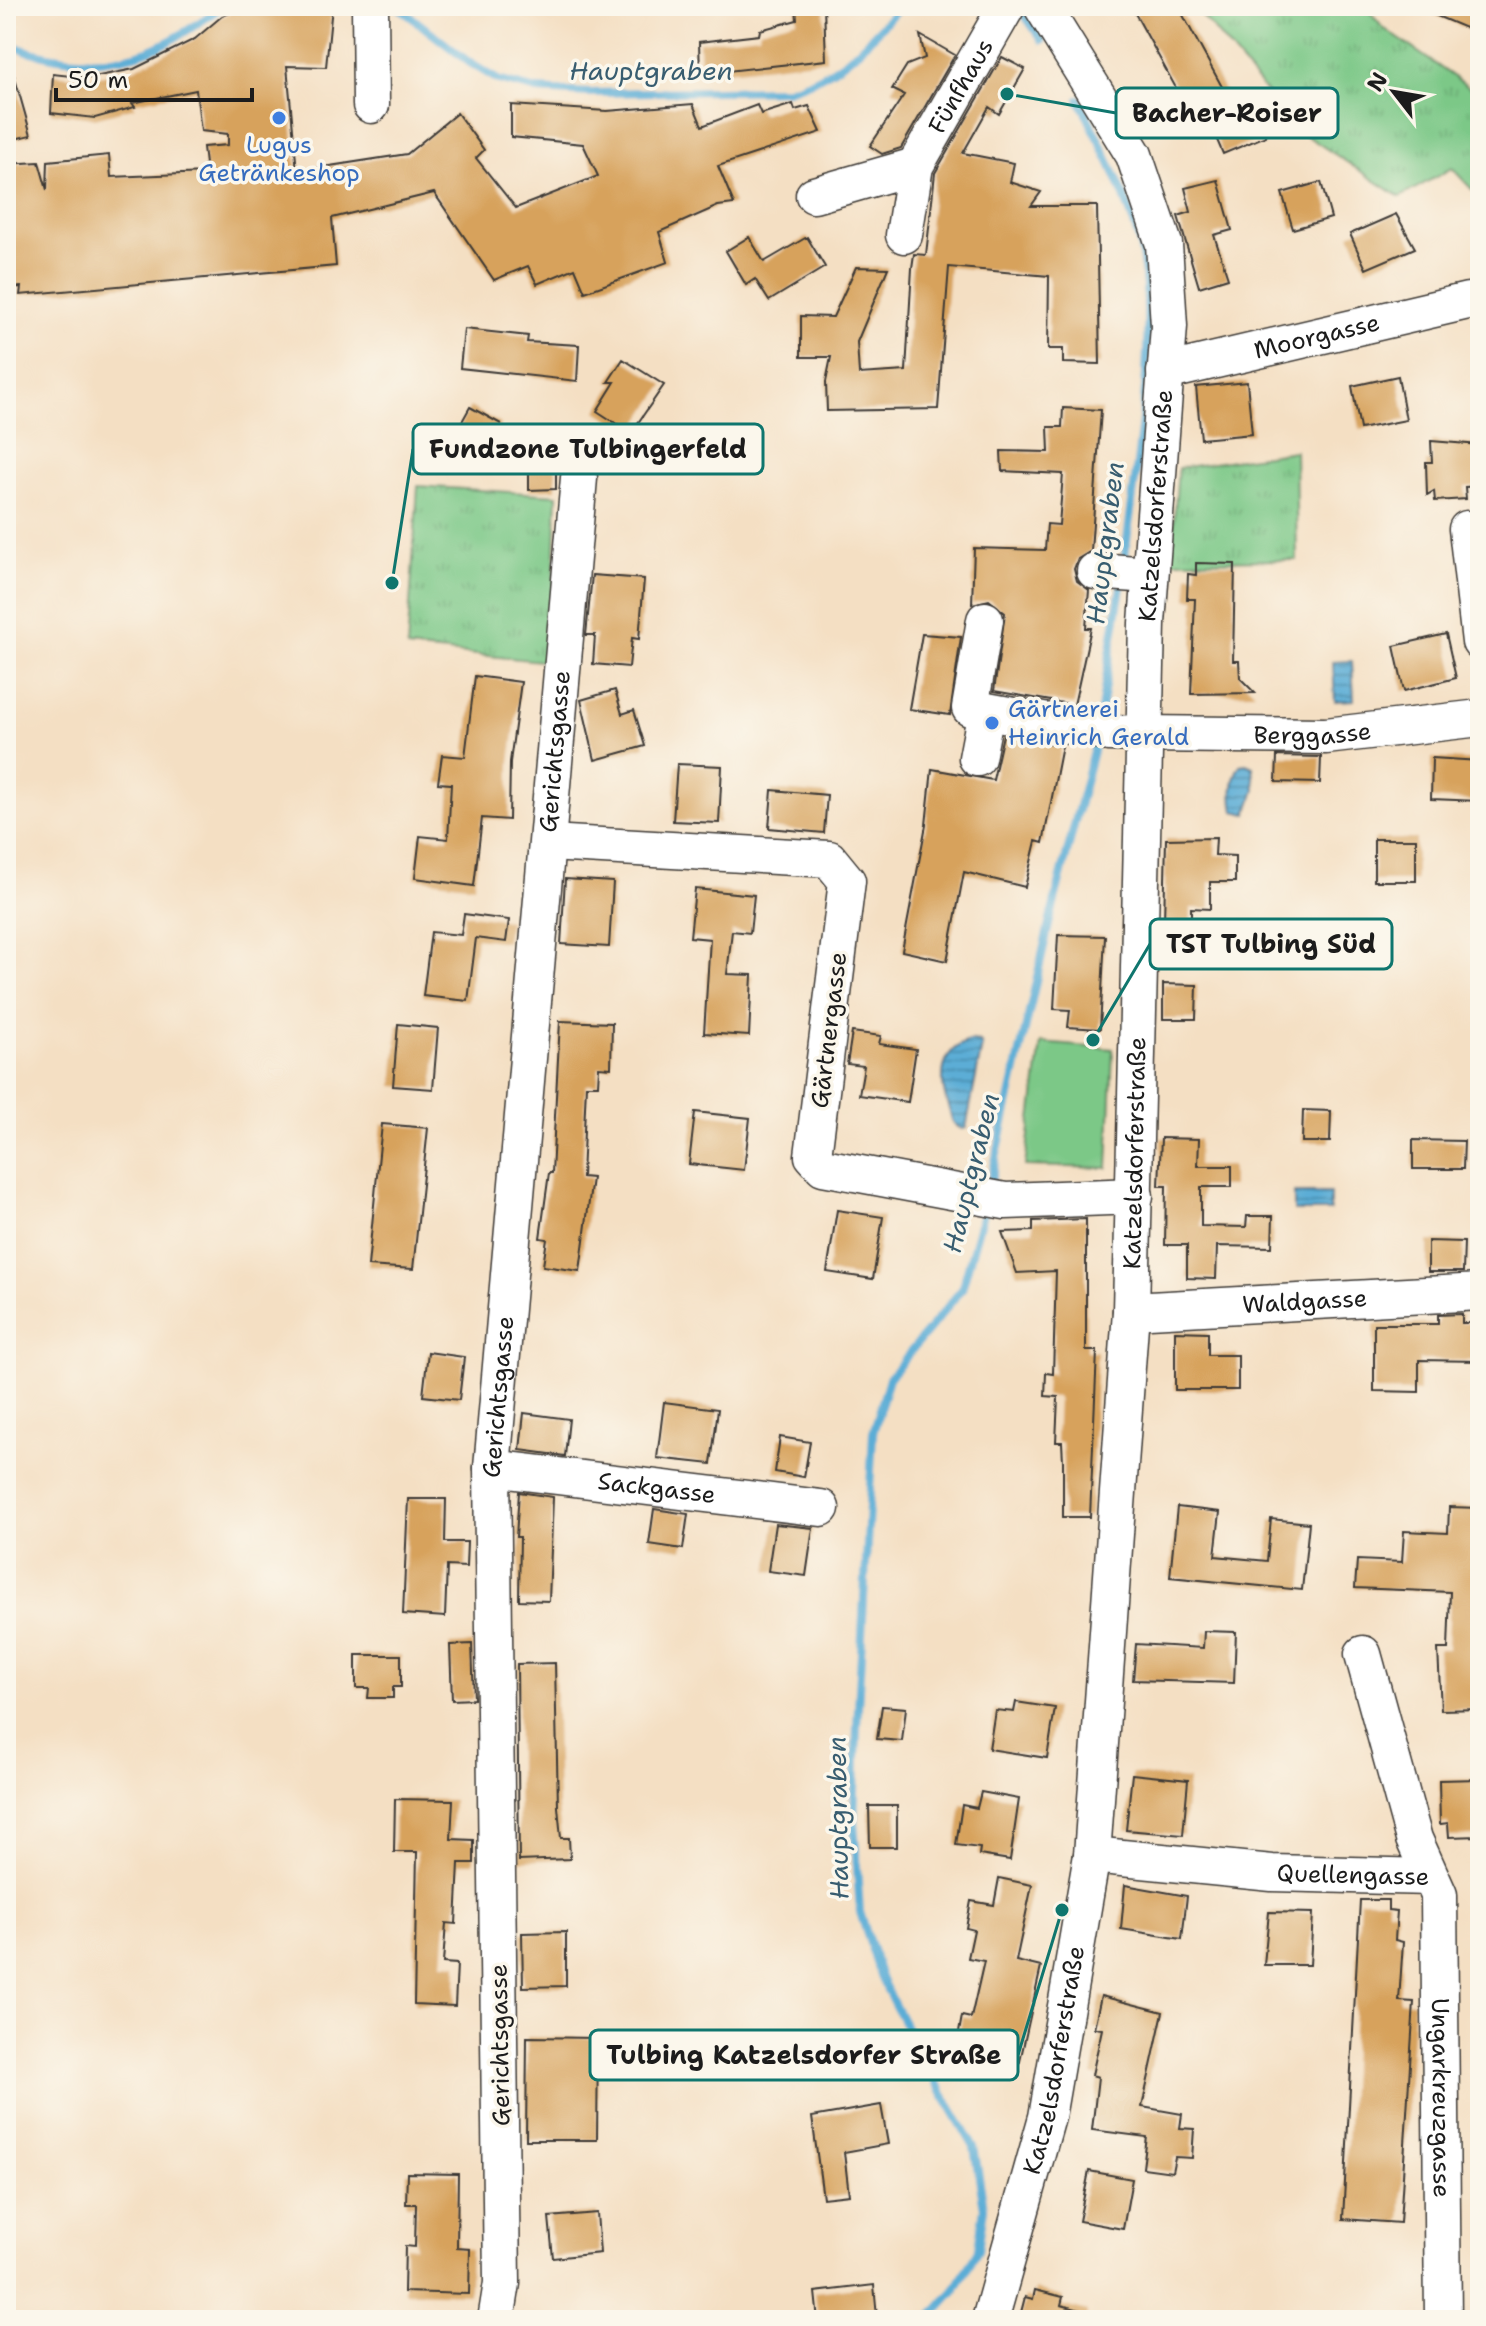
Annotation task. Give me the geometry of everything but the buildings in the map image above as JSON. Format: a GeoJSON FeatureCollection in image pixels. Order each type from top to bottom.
{"type":"FeatureCollection","features":[{"type":"Feature","properties":{"kind":"street","name":"Katzelsdorferstraße"},"geometry":{"type":"LineString","coordinates":[[990,2320],[1047,2117],[1092,1855],[1131,1311],[1135,1196],[1126,733],[1165,372],[1168,278],[1156,212],[1134,155],[1042,6]]}},
{"type":"Feature","properties":{"kind":"street","name":"Fünfhaus"},"geometry":{"type":"LineString","coordinates":[[904,235],[915,166],[1005,9]]}},
{"type":"Feature","properties":{"kind":"street"},"geometry":{"type":"LineString","coordinates":[[370,16],[371,105]]}},
{"type":"Feature","properties":{"kind":"street"},"geometry":{"type":"LineString","coordinates":[[814,195],[915,166]]}},
{"type":"Feature","properties":{"kind":"street","name":"Moorgasse"},"geometry":{"type":"LineString","coordinates":[[1165,372],[1468,301]]}},
{"type":"Feature","properties":{"kind":"street","name":"Gerichtsgasse"},"geometry":{"type":"LineString","coordinates":[[496,2320],[502,2283],[492,1468],[579,478]]}},
{"type":"Feature","properties":{"kind":"street"},"geometry":{"type":"LineString","coordinates":[[1467,529],[1480,642]]}},
{"type":"Feature","properties":{"kind":"street"},"geometry":{"type":"LineString","coordinates":[[1095,571],[1143,575]]}},
{"type":"Feature","properties":{"kind":"street"},"geometry":{"type":"LineString","coordinates":[[977,758],[986,711],[970,708],[985,620]]}},
{"type":"Feature","properties":{"kind":"street","name":"Berggasse"},"geometry":{"type":"LineString","coordinates":[[986,711],[1126,733],[1326,736],[1480,718]]}},
{"type":"Feature","properties":{"kind":"street","name":"Gärtnergasse"},"geometry":{"type":"LineString","coordinates":[[549,843],[829,859],[847,881],[813,1156],[823,1167],[1005,1201],[1135,1196]]}},
{"type":"Feature","properties":{"kind":"street","name":"Waldgasse"},"geometry":{"type":"LineString","coordinates":[[1131,1311],[1480,1292]]}},
{"type":"Feature","properties":{"kind":"street","name":"Sackgasse"},"geometry":{"type":"LineString","coordinates":[[492,1468],[821,1508]]}},
{"type":"Feature","properties":{"kind":"street","name":"Quellengasse"},"geometry":{"type":"LineString","coordinates":[[1092,1855],[1272,1873],[1430,1877],[1414,1839],[1363,1654]]}},
{"type":"Feature","properties":{"kind":"street","name":"Ungarkreuzgasse"},"geometry":{"type":"LineString","coordinates":[[1430,1877],[1439,1895],[1443,2320]]}},
{"type":"Feature","properties":{"kind":"green space"},"geometry":{"type":"Polygon","coordinates":[[[1194,6],[1366,6],[1382,27],[1480,95],[1480,198],[1452,168],[1400,197],[1298,130],[1194,6]]]}},
{"type":"Feature","properties":{"kind":"green space"},"geometry":{"type":"Polygon","coordinates":[[[1295,451],[1297,560],[1171,561],[1178,468],[1295,451]]]}},
{"type":"Feature","properties":{"kind":"green space"},"geometry":{"type":"Polygon","coordinates":[[[418,486],[557,495],[551,662],[407,648],[418,486]]]}},
{"type":"Feature","properties":{"kind":"green space"},"geometry":{"type":"Polygon","coordinates":[[[1041,1043],[1113,1049],[1108,1168],[1025,1166],[1041,1043]]]}},
{"type":"Feature","properties":{"kind":"water"},"geometry":{"type":"Polygon","coordinates":[[[1352,661],[1354,700],[1335,701],[1333,662],[1352,661]]]}},
{"type":"Feature","properties":{"kind":"water"},"geometry":{"type":"Polygon","coordinates":[[[1240,765],[1253,767],[1255,790],[1247,814],[1234,811],[1233,800],[1235,775],[1240,765]]]}},
{"type":"Feature","properties":{"kind":"water"},"geometry":{"type":"Polygon","coordinates":[[[970,1041],[980,1042],[982,1046],[966,1128],[962,1129],[952,1118],[943,1079],[946,1060],[959,1045],[970,1041]]]}},
{"type":"Feature","properties":{"kind":"water"},"geometry":{"type":"Polygon","coordinates":[[[1294,1193],[1330,1193],[1330,1211],[1294,1211],[1294,1193]]]}},
{"type":"Feature","properties":{"kind":"waterway","name":"Hauptgraben"},"geometry":{"type":"LineString","coordinates":[[6,42],[57,58],[111,60],[150,50],[167,42],[223,6]]}},
{"type":"Feature","properties":{"kind":"waterway","name":"Hauptgraben"},"geometry":{"type":"LineString","coordinates":[[397,6],[470,63],[498,80],[537,90],[589,93],[787,90],[837,67],[900,6]]}},
{"type":"Feature","properties":{"kind":"waterway","name":"Hauptgraben"},"geometry":{"type":"LineString","coordinates":[[1018,6],[1042,40]]}},
{"type":"Feature","properties":{"kind":"waterway","name":"Hauptgraben"},"geometry":{"type":"LineString","coordinates":[[1079,99],[1127,205],[1139,241],[1145,276],[1147,358],[1144,401],[1124,564]]}},
{"type":"Feature","properties":{"kind":"waterway","name":"Hauptgraben"},"geometry":{"type":"LineString","coordinates":[[1099,722],[1122,581]]}},
{"type":"Feature","properties":{"kind":"waterway","name":"Hauptgraben"},"geometry":{"type":"LineString","coordinates":[[989,1189],[1050,920],[1096,739]]}},
{"type":"Feature","properties":{"kind":"waterway","name":"Hauptgraben"},"geometry":{"type":"LineString","coordinates":[[928,2320],[955,2290],[978,2250],[984,2208],[974,2147],[919,2053],[881,1978],[860,1912],[854,1822],[857,1727],[873,1433],[889,1378],[962,1289],[985,1206]]}},
{"type":"Feature","properties":{"kind":"place","name":"Bacher-Roiser"},"geometry":{"type":"Point","coordinates":[1007,94]}},
{"type":"Feature","properties":{"kind":"place","name":"Lugus Getränkeshop"},"geometry":{"type":"Point","coordinates":[279,118]}},
{"type":"Feature","properties":{"kind":"place","name":"Fundzone Tulbingerfeld"},"geometry":{"type":"Point","coordinates":[392,583]}},
{"type":"Feature","properties":{"kind":"place","name":"Gärtnerei Heinrich Gerald"},"geometry":{"type":"Point","coordinates":[992,723]}},
{"type":"Feature","properties":{"kind":"place","name":"TST Tulbing Süd"},"geometry":{"type":"Point","coordinates":[1093,1040]}},
{"type":"Feature","properties":{"kind":"place","name":"Tulbing Katzelsdorfer Straße"},"geometry":{"type":"Point","coordinates":[1062,1910]}}]}
